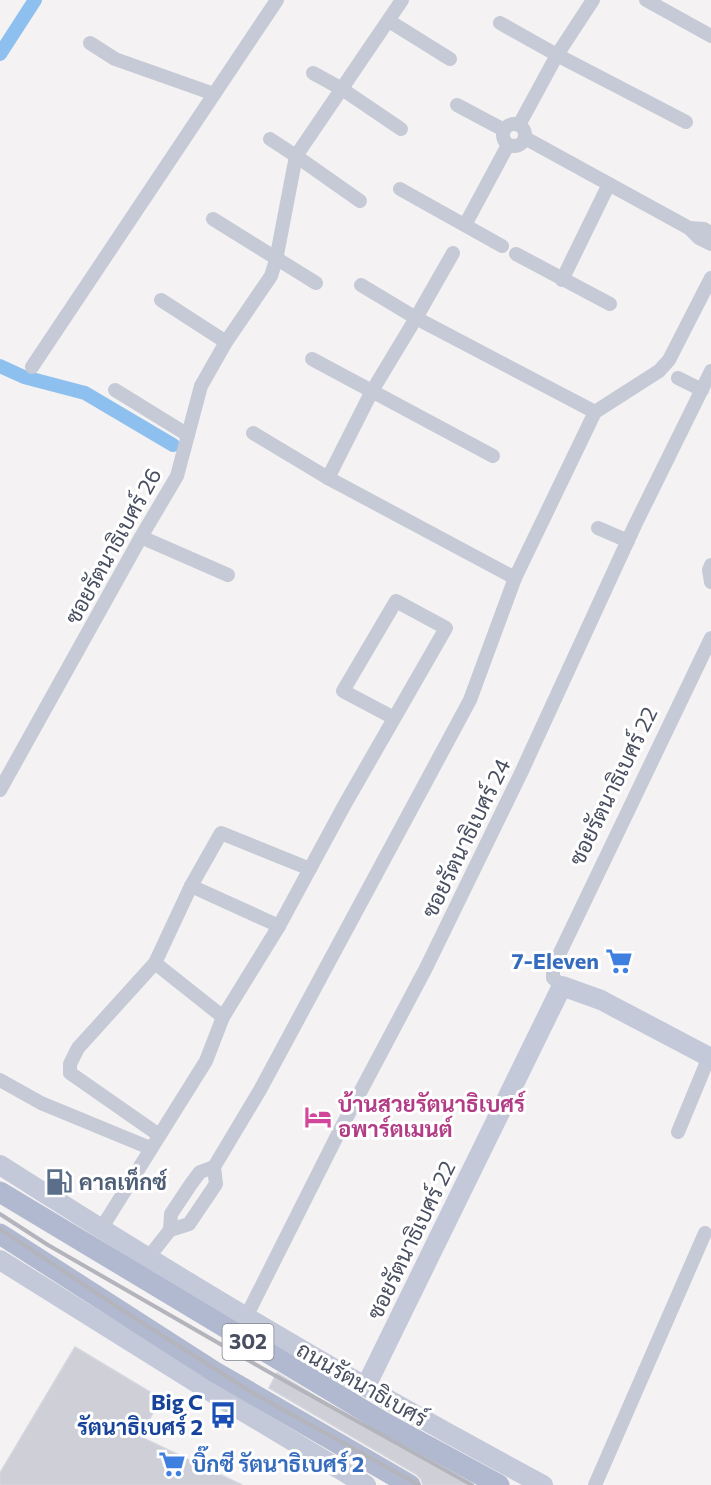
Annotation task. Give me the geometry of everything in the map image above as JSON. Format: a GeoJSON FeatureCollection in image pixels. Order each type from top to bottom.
{"type":"FeatureCollection","features":[{"type":"Feature","properties":{"kind":"main road"},"geometry":{"type":"LineString","coordinates":[[562,986],[601,1000],[710,1058]]}},
{"type":"Feature","properties":{"kind":"main road","name":"ซอยรัตนาธิเบศร์ 22"},"geometry":{"type":"LineString","coordinates":[[366,1386],[562,986]]}},
{"type":"Feature","properties":{"kind":"main road","name":"ถนนรัตนาธิเบศร์"},"geometry":{"type":"LineString","coordinates":[[0,1165],[101,1230],[246,1317],[543,1485]]}},
{"type":"Feature","properties":{"kind":"main road","name":"ถนนรัตนาธิเบศร์"},"geometry":{"type":"LineString","coordinates":[[0,1192],[383,1422],[499,1485]]}},
{"type":"Feature","properties":{"kind":"main road","name":"302"},"geometry":{"type":"LineString","coordinates":[[0,1234],[215,1372],[410,1485]]}},
{"type":"Feature","properties":{"kind":"main road","name":"302"},"geometry":{"type":"LineString","coordinates":[[0,1260],[210,1392],[366,1485]]}},
{"type":"Feature","properties":{"kind":"street"},"geometry":{"type":"LineString","coordinates":[[32,367],[277,0]]}},
{"type":"Feature","properties":{"kind":"street","name":"ซอยรัตนาธิเบศร์ 26"},"geometry":{"type":"LineString","coordinates":[[0,790],[177,476],[201,386],[226,342],[271,276],[296,156],[402,0]]}},
{"type":"Feature","properties":{"kind":"street"},"geometry":{"type":"LineString","coordinates":[[508,146],[519,146],[522,132],[557,55],[593,0]]}},
{"type":"Feature","properties":{"kind":"street"},"geometry":{"type":"LineString","coordinates":[[646,0],[711,36]]}},
{"type":"Feature","properties":{"kind":"street"},"geometry":{"type":"LineString","coordinates":[[389,21],[450,59]]}},
{"type":"Feature","properties":{"kind":"street"},"geometry":{"type":"LineString","coordinates":[[500,22],[557,55],[686,122]]}},
{"type":"Feature","properties":{"kind":"street"},"geometry":{"type":"LineString","coordinates":[[90,43],[115,59],[214,94]]}},
{"type":"Feature","properties":{"kind":"street"},"geometry":{"type":"LineString","coordinates":[[313,73],[342,88],[401,129]]}},
{"type":"Feature","properties":{"kind":"street"},"geometry":{"type":"LineString","coordinates":[[457,105],[504,130]]}},
{"type":"Feature","properties":{"kind":"street"},"geometry":{"type":"LineString","coordinates":[[508,146],[503,139],[504,130],[510,125],[689,228],[699,238],[711,244]]}},
{"type":"Feature","properties":{"kind":"street"},"geometry":{"type":"LineString","coordinates":[[270,139],[360,201]]}},
{"type":"Feature","properties":{"kind":"street"},"geometry":{"type":"LineString","coordinates":[[465,225],[508,146]]}},
{"type":"Feature","properties":{"kind":"street"},"geometry":{"type":"LineString","coordinates":[[562,280],[609,184]]}},
{"type":"Feature","properties":{"kind":"street"},"geometry":{"type":"LineString","coordinates":[[400,189],[502,246]]}},
{"type":"Feature","properties":{"kind":"street"},"geometry":{"type":"LineString","coordinates":[[213,219],[316,283]]}},
{"type":"Feature","properties":{"kind":"street"},"geometry":{"type":"LineString","coordinates":[[689,228],[704,229],[711,233]]}},
{"type":"Feature","properties":{"kind":"street"},"geometry":{"type":"LineString","coordinates":[[328,478],[372,391],[453,253]]}},
{"type":"Feature","properties":{"kind":"street"},"geometry":{"type":"LineString","coordinates":[[516,254],[610,304]]}},
{"type":"Feature","properties":{"kind":"street"},"geometry":{"type":"LineString","coordinates":[[148,1258],[170,1230],[189,1224],[216,1185],[214,1167],[261,1090],[470,700],[515,578],[595,412],[659,371],[669,360],[711,278]]}},
{"type":"Feature","properties":{"kind":"street"},"geometry":{"type":"LineString","coordinates":[[361,285],[416,318],[595,412]]}},
{"type":"Feature","properties":{"kind":"street"},"geometry":{"type":"LineString","coordinates":[[161,300],[226,342]]}},
{"type":"Feature","properties":{"kind":"street"},"geometry":{"type":"LineString","coordinates":[[312,359],[493,456]]}},
{"type":"Feature","properties":{"kind":"street","name":"ซอยรัตนาธิเบศร์ 24"},"geometry":{"type":"LineString","coordinates":[[246,1317],[339,1132],[426,968],[521,773],[627,541],[711,371]]}},
{"type":"Feature","properties":{"kind":"street"},"geometry":{"type":"LineString","coordinates":[[678,378],[702,390]]}},
{"type":"Feature","properties":{"kind":"street"},"geometry":{"type":"LineString","coordinates":[[115,390],[188,435]]}},
{"type":"Feature","properties":{"kind":"street"},"geometry":{"type":"LineString","coordinates":[[253,433],[328,478],[515,578]]}},
{"type":"Feature","properties":{"kind":"street"},"geometry":{"type":"LineString","coordinates":[[598,528],[627,541]]}},
{"type":"Feature","properties":{"kind":"street"},"geometry":{"type":"LineString","coordinates":[[141,537],[228,575]]}},
{"type":"Feature","properties":{"kind":"street"},"geometry":{"type":"LineString","coordinates":[[711,565],[709,570],[711,582]]}},
{"type":"Feature","properties":{"kind":"street"},"geometry":{"type":"LineString","coordinates":[[101,1230],[206,1061],[223,1017],[279,926],[446,628],[396,601],[343,691],[394,718]]}},
{"type":"Feature","properties":{"kind":"street","name":"ซอยรัตนาธิเบศร์ 22"},"geometry":{"type":"LineString","coordinates":[[562,986],[553,978],[557,959],[711,638]]}},
{"type":"Feature","properties":{"kind":"street"},"geometry":{"type":"LineString","coordinates":[[159,1135],[70,1073],[78,1048],[155,963],[191,886],[221,833],[310,869]]}},
{"type":"Feature","properties":{"kind":"street"},"geometry":{"type":"LineString","coordinates":[[191,886],[279,926]]}},
{"type":"Feature","properties":{"kind":"street"},"geometry":{"type":"LineString","coordinates":[[155,963],[223,1017]]}},
{"type":"Feature","properties":{"kind":"street"},"geometry":{"type":"LineString","coordinates":[[678,1132],[710,1058]]}},
{"type":"Feature","properties":{"kind":"street"},"geometry":{"type":"LineString","coordinates":[[0,1080],[41,1103],[150,1148]]}},
{"type":"Feature","properties":{"kind":"street"},"geometry":{"type":"LineString","coordinates":[[170,1230],[171,1214],[191,1184],[200,1172],[214,1167]]}},
{"type":"Feature","properties":{"kind":"street"},"geometry":{"type":"LineString","coordinates":[[595,1485],[705,1233]]}},
{"type":"Feature","properties":{"kind":"building"},"geometry":{"type":"Polygon","coordinates":[[[75,1347],[160,1398],[141,1437],[242,1485],[0,1485],[0,1473],[75,1347]]]}},
{"type":"Feature","properties":{"kind":"building"},"geometry":{"type":"Polygon","coordinates":[[[277,1373],[376,1433],[472,1485],[423,1485],[416,1474],[269,1388],[277,1373]]]}},
{"type":"Feature","properties":{"kind":"waterway"},"geometry":{"type":"LineString","coordinates":[[0,54],[35,0]]}},
{"type":"Feature","properties":{"kind":"waterway"},"geometry":{"type":"LineString","coordinates":[[0,366],[24,377],[85,393],[173,445]]}},
{"type":"Feature","properties":{"kind":"railway"},"geometry":{"type":"LineString","coordinates":[[0,1214],[48,1245],[267,1371],[472,1485]]}},
{"type":"Feature","properties":{"kind":"railway"},"geometry":{"type":"LineString","coordinates":[[0,1229],[253,1393],[419,1485]]}},
{"type":"Feature","properties":{"kind":"place","name":"7-Eleven"},"geometry":{"type":"Point","coordinates":[619,961]}},
{"type":"Feature","properties":{"kind":"place","name":"บ้านสวยรัตนาธิเบศร์ อพาร์ตเมนต์"},"geometry":{"type":"Point","coordinates":[318,1117]}},
{"type":"Feature","properties":{"kind":"place","name":"คาลเท็กซ์"},"geometry":{"type":"Point","coordinates":[59,1182]}},
{"type":"Feature","properties":{"kind":"place","name":"Big C รัตนาธิเบศร์ 2"},"geometry":{"type":"Point","coordinates":[223,1415]}},
{"type":"Feature","properties":{"kind":"place","name":"บิ๊กซี รัตนาธิเบศร์ 2"},"geometry":{"type":"Point","coordinates":[172,1464]}}]}
